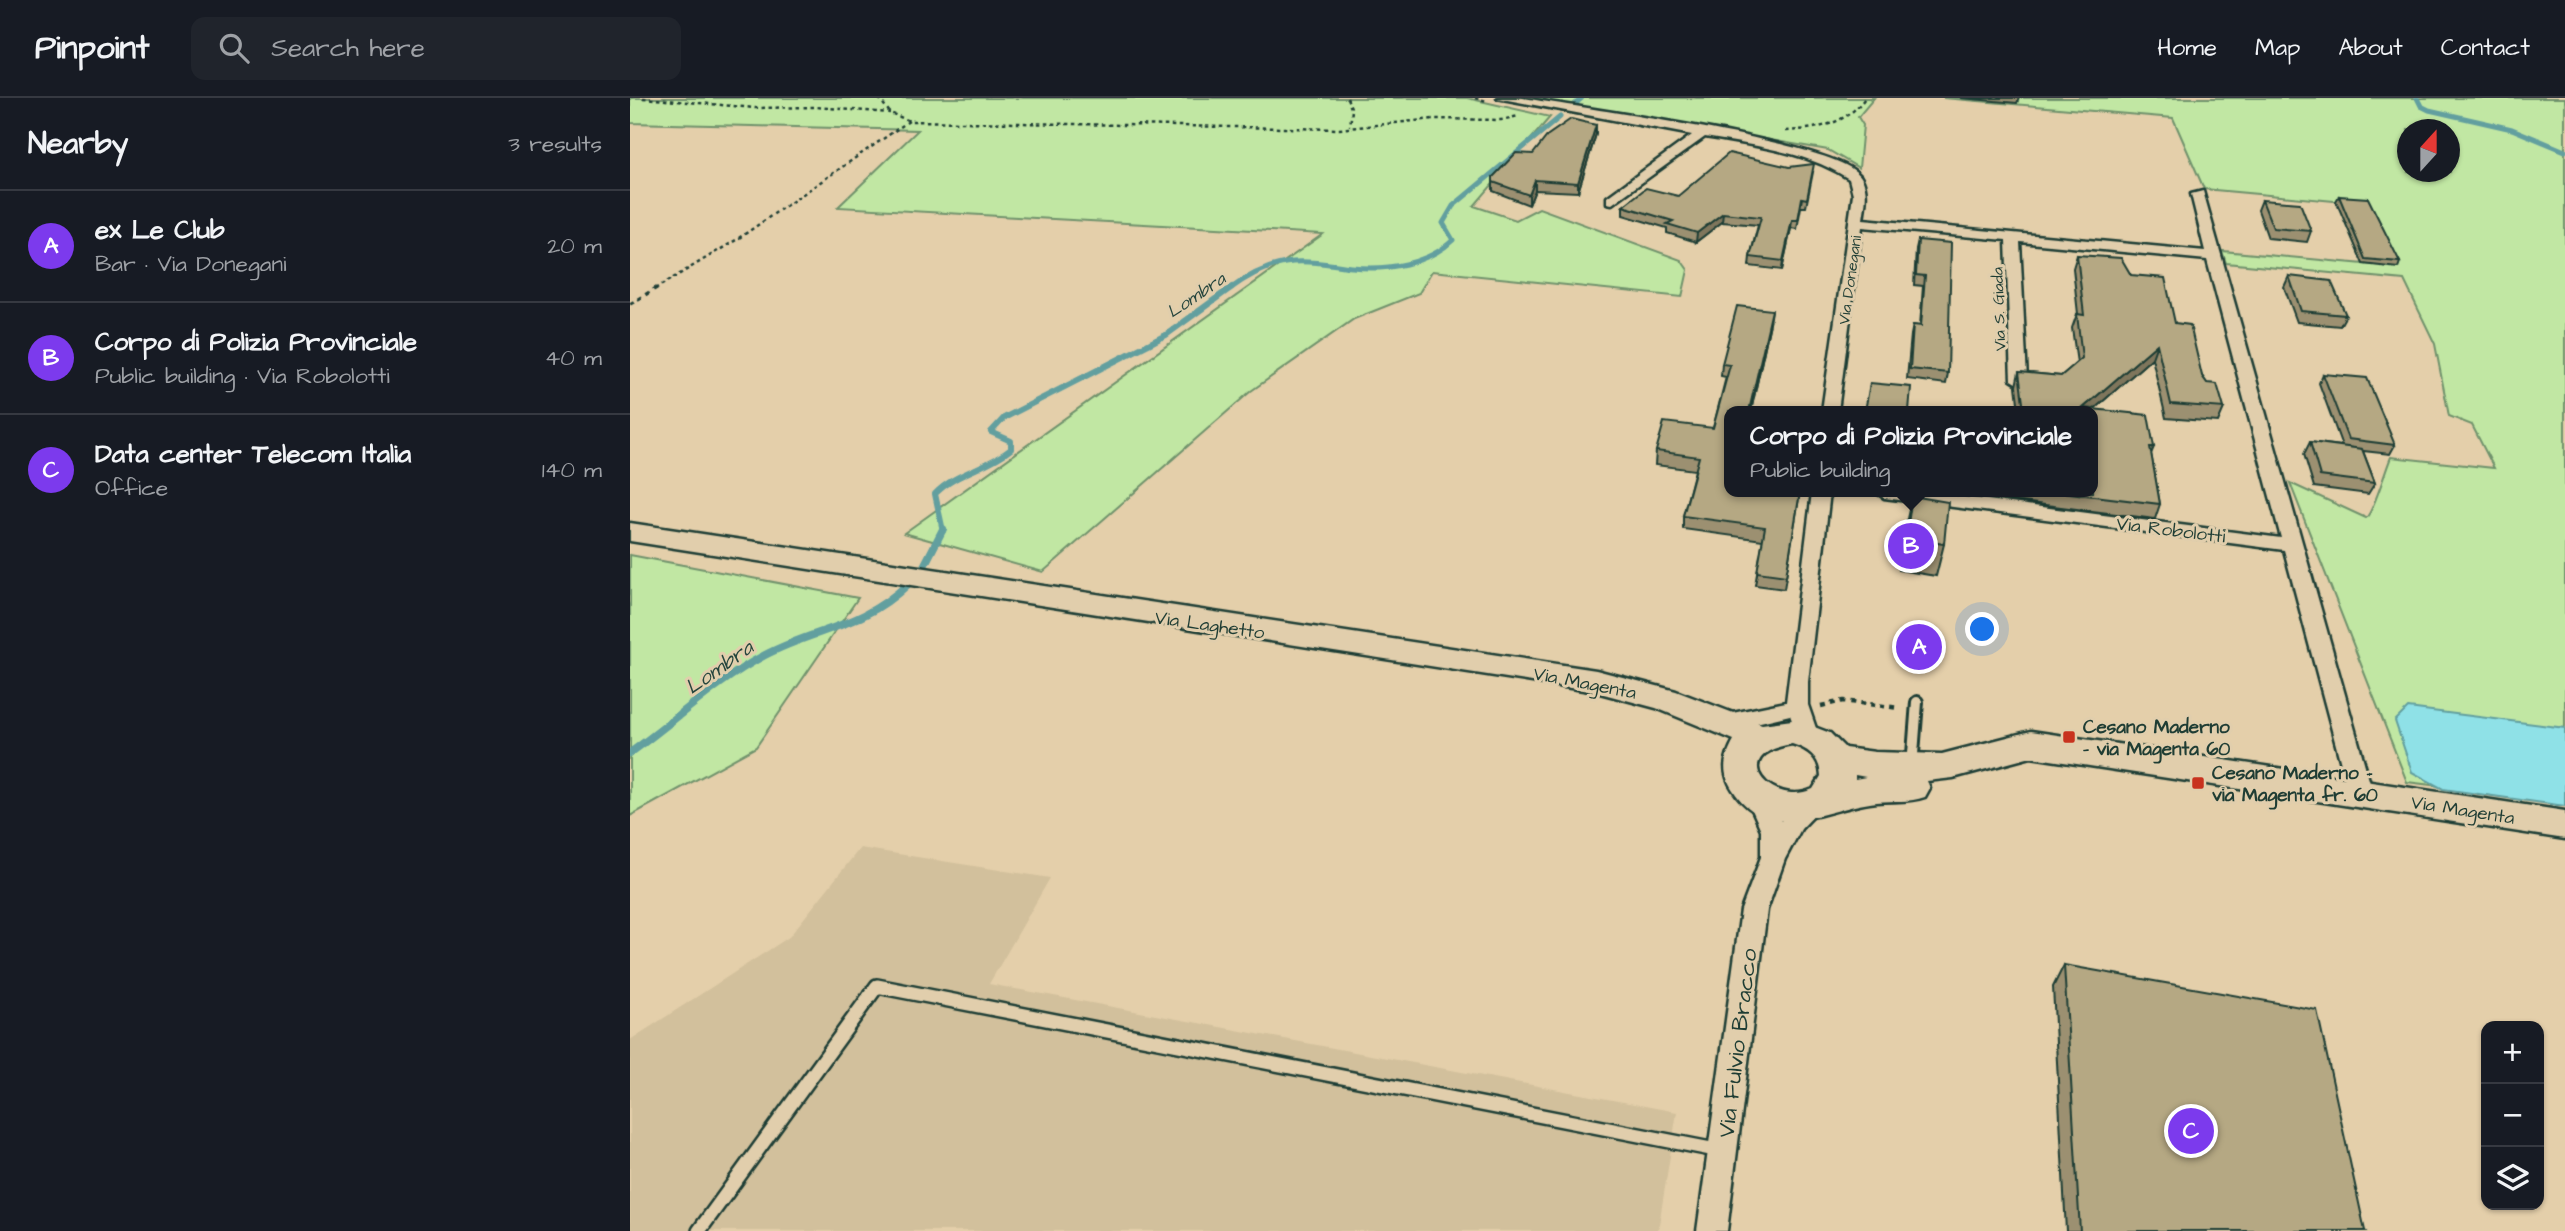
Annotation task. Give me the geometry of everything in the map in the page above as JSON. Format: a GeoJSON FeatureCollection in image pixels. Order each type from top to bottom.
{"type":"FeatureCollection","features":[{"type":"Feature","properties":{"kind":"street"},"geometry":{"type":"LineString","coordinates":[[1503,98],[1704,132]]}},
{"type":"Feature","properties":{"kind":"street"},"geometry":{"type":"LineString","coordinates":[[1612,200],[1704,132]]}},
{"type":"Feature","properties":{"kind":"street","name":"Via Donegani"},"geometry":{"type":"LineString","coordinates":[[1704,132],[1788,148],[1832,162],[1855,177],[1860,194],[1831,406]]}},
{"type":"Feature","properties":{"kind":"street"},"geometry":{"type":"LineString","coordinates":[[2198,194],[2361,794]]}},
{"type":"Feature","properties":{"kind":"street"},"geometry":{"type":"LineString","coordinates":[[1857,222],[2213,256]]}},
{"type":"Feature","properties":{"kind":"street","name":"Via S. Giada"},"geometry":{"type":"LineString","coordinates":[[2013,237],[2019,380]]}},
{"type":"Feature","properties":{"kind":"street"},"geometry":{"type":"LineString","coordinates":[[1808,737],[1797,705],[1797,682],[1820,497]]}},
{"type":"Feature","properties":{"kind":"street","name":"Via Robolotti"},"geometry":{"type":"LineString","coordinates":[[1922,497],[2292,545]]}},
{"type":"Feature","properties":{"kind":"street","name":"Via Laghetto"},"geometry":{"type":"LineString","coordinates":[[630,532],[938,578],[1094,607],[1482,664]]}},
{"type":"Feature","properties":{"kind":"street","name":"Via Magenta"},"geometry":{"type":"LineString","coordinates":[[1482,664],[1596,681],[1764,735]]}},
{"type":"Feature","properties":{"kind":"street"},"geometry":{"type":"LineString","coordinates":[[1764,735],[1808,737],[1822,744],[1835,759],[1839,782],[1820,801],[1786,808],[1759,798],[1745,785],[1740,771],[1797,682]]}},
{"type":"Feature","properties":{"kind":"street","name":"Via Magenta"},"geometry":{"type":"LineString","coordinates":[[1686,708],[1711,729],[1764,735]]}},
{"type":"Feature","properties":{"kind":"street","name":"Via Magenta"},"geometry":{"type":"LineString","coordinates":[[1835,759],[1882,769],[1911,770],[1945,766],[2009,747],[2043,746],[2565,825]]}},
{"type":"Feature","properties":{"kind":"street","name":"Via Magenta"},"geometry":{"type":"LineString","coordinates":[[1820,801],[1878,788],[1923,788],[1950,782],[1989,754]]}},
{"type":"Feature","properties":{"kind":"street","name":"Via Fulvio Bracco"},"geometry":{"type":"LineString","coordinates":[[1759,798],[1773,830],[1773,857]]}},
{"type":"Feature","properties":{"kind":"street","name":"Via Fulvio Bracco"},"geometry":{"type":"LineString","coordinates":[[1712,1231],[1754,911],[1773,857],[1793,822],[1820,801]]}},
{"type":"Feature","properties":{"kind":"lane"},"geometry":{"type":"LineString","coordinates":[[1911,770],[1917,706]]}},
{"type":"Feature","properties":{"kind":"lane"},"geometry":{"type":"LineString","coordinates":[[699,1231],[877,986],[1723,1152]]}},
{"type":"Feature","properties":{"kind":"path"},"geometry":{"type":"LineString","coordinates":[[643,98],[697,100],[755,108],[816,107],[890,113],[910,121],[1339,129],[1433,119],[1501,120],[1521,115]]}},
{"type":"Feature","properties":{"kind":"path"},"geometry":{"type":"LineString","coordinates":[[879,98],[890,113]]}},
{"type":"Feature","properties":{"kind":"path"},"geometry":{"type":"LineString","coordinates":[[1347,98],[1352,110],[1350,126]]}},
{"type":"Feature","properties":{"kind":"path"},"geometry":{"type":"LineString","coordinates":[[1783,131],[1815,128],[1842,121],[1851,117],[1865,98]]}},
{"type":"Feature","properties":{"kind":"path"},"geometry":{"type":"LineString","coordinates":[[630,304],[736,240],[910,121]]}},
{"type":"Feature","properties":{"kind":"path"},"geometry":{"type":"LineString","coordinates":[[1821,706],[1843,701],[1917,706]]}},
{"type":"Feature","properties":{"kind":"shaded area"},"geometry":{"type":"Polygon","coordinates":[[[860,848],[1050,878],[989,984],[1677,1112],[1658,1231],[630,1231],[630,1040],[789,937],[860,848]]]}},
{"type":"Feature","properties":{"kind":"green space"},"geometry":{"type":"Polygon","coordinates":[[[630,98],[1467,98],[1550,117],[1474,206],[1516,220],[1539,208],[1681,260],[1688,270],[1682,297],[1432,271],[1419,293],[1354,319],[1251,391],[1043,572],[904,533],[1323,234],[838,207],[918,130],[630,123],[630,98]]]}},
{"type":"Feature","properties":{"kind":"green space"},"geometry":{"type":"Polygon","coordinates":[[[1527,98],[1874,98],[1858,117],[1863,125],[1859,168],[1828,150],[1527,98]]]}},
{"type":"Feature","properties":{"kind":"green space"},"geometry":{"type":"Polygon","coordinates":[[[1943,98],[2565,98],[2565,801],[2407,782],[2290,483],[2366,518],[2391,457],[2494,468],[2472,425],[2449,416],[2435,344],[2404,280],[2226,263],[2222,251],[2397,267],[2366,204],[2204,189],[2173,118],[1943,98]]]}},
{"type":"Feature","properties":{"kind":"green space"},"geometry":{"type":"Polygon","coordinates":[[[630,555],[858,598],[756,747],[630,816],[630,555]]]}},
{"type":"Feature","properties":{"kind":"water"},"geometry":{"type":"Polygon","coordinates":[[[2408,708],[2565,728],[2565,806],[2443,789],[2412,772],[2395,721],[2408,708]]]}},
{"type":"Feature","properties":{"kind":"building"},"geometry":{"type":"Polygon","coordinates":[[[1571,119],[1596,125],[1578,183],[1535,180],[1529,195],[1493,182],[1493,177],[1516,153],[1533,154],[1548,135],[1571,119]]]}},
{"type":"Feature","properties":{"kind":"building"},"geometry":{"type":"Polygon","coordinates":[[[1729,153],[1789,167],[1814,164],[1807,199],[1802,198],[1798,220],[1792,220],[1783,261],[1750,257],[1761,217],[1723,213],[1697,233],[1667,224],[1673,221],[1623,206],[1646,188],[1678,196],[1729,153]]]}},
{"type":"Feature","properties":{"kind":"building"},"geometry":{"type":"Polygon","coordinates":[[[2339,196],[2368,198],[2400,262],[2365,259],[2339,196]]]}},
{"type":"Feature","properties":{"kind":"building"},"geometry":{"type":"Polygon","coordinates":[[[2262,200],[2300,203],[2311,231],[2273,228],[2262,200]]]}},
{"type":"Feature","properties":{"kind":"building"},"geometry":{"type":"Polygon","coordinates":[[[1918,240],[1951,243],[1948,373],[1910,369],[1913,325],[1921,326],[1925,276],[1916,275],[1918,240]]]}},
{"type":"Feature","properties":{"kind":"building"},"geometry":{"type":"Polygon","coordinates":[[[2077,255],[2121,258],[2131,275],[2165,278],[2175,323],[2190,325],[2202,376],[2207,383],[2217,384],[2224,408],[2171,404],[2157,344],[2085,406],[2023,406],[2019,372],[2061,376],[2082,358],[2077,314],[2084,315],[2077,255]]]}},
{"type":"Feature","properties":{"kind":"building"},"geometry":{"type":"Polygon","coordinates":[[[2289,276],[2331,281],[2346,315],[2301,311],[2289,276]]]}},
{"type":"Feature","properties":{"kind":"building"},"geometry":{"type":"Polygon","coordinates":[[[1737,306],[1772,310],[1750,406],[1724,406],[1724,497],[1799,497],[1786,576],[1757,572],[1765,527],[1683,516],[1699,457],[1656,451],[1664,422],[1713,428],[1730,365],[1722,364],[1737,306]]]}},
{"type":"Feature","properties":{"kind":"building"},"geometry":{"type":"Polygon","coordinates":[[[2323,374],[2367,378],[2395,445],[2348,439],[2323,374]]]}},
{"type":"Feature","properties":{"kind":"building"},"geometry":{"type":"Polygon","coordinates":[[[1870,383],[1911,387],[1909,406],[1866,406],[1870,383]]]}},
{"type":"Feature","properties":{"kind":"building"},"geometry":{"type":"Polygon","coordinates":[[[2098,410],[2148,415],[2154,447],[2150,447],[2160,504],[2098,496],[2098,410]]]}},
{"type":"Feature","properties":{"kind":"building"},"geometry":{"type":"Polygon","coordinates":[[[2310,442],[2362,449],[2375,483],[2320,476],[2310,442]]]}},
{"type":"Feature","properties":{"kind":"building"},"geometry":{"type":"Polygon","coordinates":[[[1912,497],[1948,502],[1944,544],[1906,538],[1912,497]]]}},
{"type":"Feature","properties":{"kind":"building"},"geometry":{"type":"Polygon","coordinates":[[[2064,965],[2317,1010],[2365,1231],[2080,1231],[2064,965]]]}},
{"type":"Feature","properties":{"kind":"waterway","name":"Lombra"},"geometry":{"type":"LineString","coordinates":[[1573,106],[1582,98]]}},
{"type":"Feature","properties":{"kind":"waterway"},"geometry":{"type":"LineString","coordinates":[[2417,98],[2421,106],[2429,110],[2512,129],[2565,151]]}},
{"type":"Feature","properties":{"kind":"waterway","name":"Lombra"},"geometry":{"type":"LineString","coordinates":[[1230,289],[1260,271],[1284,263],[1308,262],[1379,268],[1406,264],[1431,255],[1453,240],[1443,223],[1453,206],[1560,117]]}},
{"type":"Feature","properties":{"kind":"waterway","name":"Lombra"},"geometry":{"type":"LineString","coordinates":[[943,530],[935,494],[952,480],[1011,449],[1011,441],[991,432],[1004,418],[1166,335],[1232,287]]}},
{"type":"Feature","properties":{"kind":"waterway","name":"Lombra"},"geometry":{"type":"LineString","coordinates":[[924,566],[943,530]]}},
{"type":"Feature","properties":{"kind":"waterway","name":"Lombra"},"geometry":{"type":"LineString","coordinates":[[630,753],[747,665],[784,646],[856,619],[891,599],[908,584]]}},
{"type":"Feature","properties":{"kind":"place","name":"Corpo di Polizia Provinciale"},"geometry":{"type":"Point","coordinates":[1911,546]}},
{"type":"Feature","properties":{"kind":"place","name":"ex Le Club"},"geometry":{"type":"Point","coordinates":[1919,647]}},
{"type":"Feature","properties":{"kind":"place","name":"Cesano Maderno - via Magenta 60"},"geometry":{"type":"Point","coordinates":[2069,737]}},
{"type":"Feature","properties":{"kind":"place","name":"Cesano Maderno - via Magenta fr. 60"},"geometry":{"type":"Point","coordinates":[2198,783]}},
{"type":"Feature","properties":{"kind":"place","name":"Data center Telecom Italia"},"geometry":{"type":"Point","coordinates":[2191,1131]}}]}
